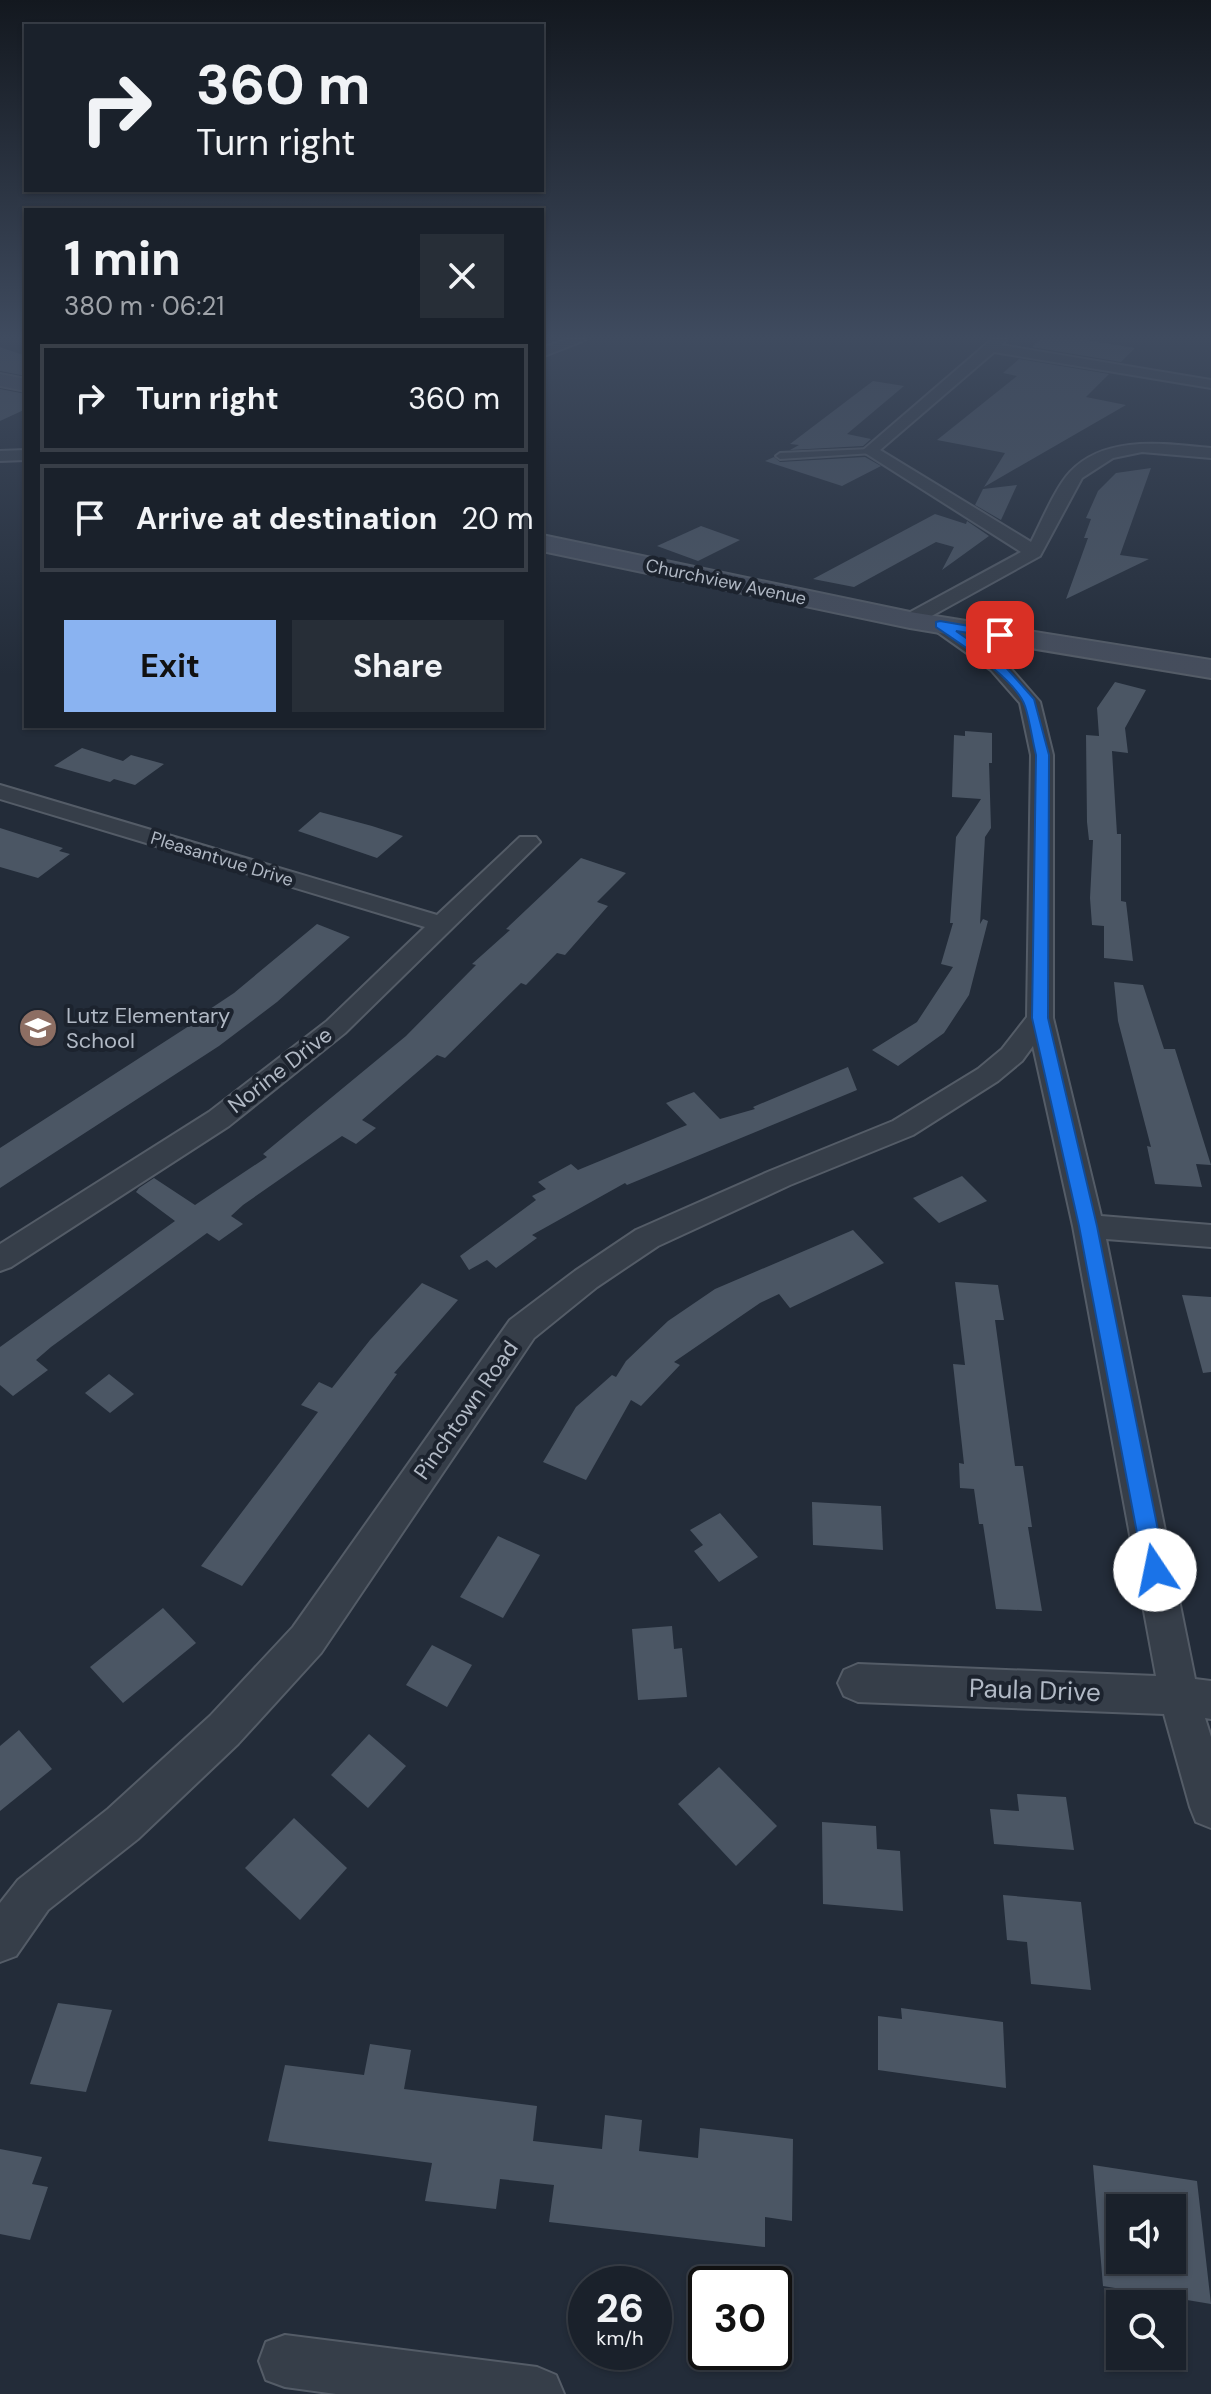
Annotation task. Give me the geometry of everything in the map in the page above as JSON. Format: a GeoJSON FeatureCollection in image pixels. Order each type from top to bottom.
{"type":"FeatureCollection","features":[{"type":"Feature","properties":{"kind":"street"},"geometry":{"type":"LineString","coordinates":[[871,452],[1034,552]]}},
{"type":"Feature","properties":{"kind":"street"},"geometry":{"type":"LineString","coordinates":[[910,620],[1034,552],[1076,475],[1108,455],[1122,452]]}},
{"type":"Feature","properties":{"kind":"street"},"geometry":{"type":"LineString","coordinates":[[0,456],[24,455]]}},
{"type":"Feature","properties":{"kind":"street","name":"Churchview Avenue"},"geometry":{"type":"LineString","coordinates":[[544,543],[910,620],[1211,669]]}},
{"type":"Feature","properties":{"kind":"street"},"geometry":{"type":"LineString","coordinates":[[940,625],[998,666],[1030,702],[1042,755],[1040,1018],[1195,1698],[1211,1807]]}},
{"type":"Feature","properties":{"kind":"street","name":"Pleasantvue Drive"},"geometry":{"type":"LineString","coordinates":[[0,792],[443,925]]}},
{"type":"Feature","properties":{"kind":"street","name":"Norine Drive"},"geometry":{"type":"LineString","coordinates":[[0,1259],[219,1119],[336,1027],[528,842]]}},
{"type":"Feature","properties":{"kind":"street","name":"Pinchtown Road"},"geometry":{"type":"LineString","coordinates":[[0,1940],[33,1895],[145,1803],[224,1730],[307,1640],[522,1329],[586,1279],[647,1238],[780,1178],[903,1128],[988,1075],[1012,1055],[1040,1018]]}},
{"type":"Feature","properties":{"kind":"street"},"geometry":{"type":"LineString","coordinates":[[1088,1226],[1211,1236]]}},
{"type":"Feature","properties":{"kind":"street","name":"Paula Drive"},"geometry":{"type":"LineString","coordinates":[[858,1683],[1195,1698]]}},
{"type":"Feature","properties":{"kind":"street"},"geometry":{"type":"LineString","coordinates":[[285,2361],[537,2394]]}},
{"type":"Feature","properties":{"kind":"lane"},"geometry":{"type":"LineString","coordinates":[[780,456],[857,452]]}},
{"type":"Feature","properties":{"kind":"building"},"geometry":{"type":"Polygon","coordinates":[[[998,452],[1045,452],[984,487],[1005,453],[998,452]]]}},
{"type":"Feature","properties":{"kind":"building"},"geometry":{"type":"Polygon","coordinates":[[[774,457],[780,462],[865,457],[881,466],[842,486],[765,461],[774,457]]]}},
{"type":"Feature","properties":{"kind":"building"},"geometry":{"type":"Polygon","coordinates":[[[1151,468],[1120,555],[1149,559],[1066,599],[1088,538],[1084,538],[1091,519],[1086,518],[1098,491],[1116,473],[1151,468]]]}},
{"type":"Feature","properties":{"kind":"building"},"geometry":{"type":"Polygon","coordinates":[[[1017,485],[1001,520],[975,505],[983,489],[1017,485]]]}},
{"type":"Feature","properties":{"kind":"building"},"geometry":{"type":"Polygon","coordinates":[[[935,514],[966,524],[967,521],[989,536],[942,570],[954,547],[936,542],[854,587],[813,579],[935,514]]]}},
{"type":"Feature","properties":{"kind":"building"},"geometry":{"type":"Polygon","coordinates":[[[701,526],[740,540],[698,561],[657,546],[701,526]]]}},
{"type":"Feature","properties":{"kind":"building"},"geometry":{"type":"Polygon","coordinates":[[[1115,682],[1146,690],[1125,728],[1128,753],[1112,751],[1117,834],[1121,834],[1121,901],[1126,902],[1133,961],[1104,958],[1104,926],[1092,925],[1090,898],[1093,840],[1089,840],[1087,822],[1086,735],[1099,736],[1097,708],[1115,682]]]}},
{"type":"Feature","properties":{"kind":"building"},"geometry":{"type":"Polygon","coordinates":[[[965,731],[992,733],[992,763],[989,763],[991,828],[985,837],[980,924],[983,919],[988,921],[969,995],[944,1033],[898,1066],[872,1050],[917,1022],[953,967],[941,964],[953,923],[950,923],[956,837],[981,799],[952,797],[954,735],[965,736],[965,731]]]}},
{"type":"Feature","properties":{"kind":"building"},"geometry":{"type":"Polygon","coordinates":[[[82,748],[123,761],[131,755],[164,764],[135,785],[114,779],[110,782],[54,766],[82,748]]]}},
{"type":"Feature","properties":{"kind":"building"},"geometry":{"type":"Polygon","coordinates":[[[320,812],[403,836],[377,858],[298,831],[320,812]]]}},
{"type":"Feature","properties":{"kind":"building"},"geometry":{"type":"Polygon","coordinates":[[[0,828],[63,848],[59,851],[70,854],[38,878],[0,867],[0,828]]]}},
{"type":"Feature","properties":{"kind":"building"},"geometry":{"type":"Polygon","coordinates":[[[581,858],[626,873],[597,902],[608,906],[565,955],[557,953],[526,985],[521,983],[445,1058],[437,1055],[362,1120],[376,1128],[356,1144],[342,1136],[243,1205],[231,1216],[243,1224],[219,1241],[207,1233],[51,1347],[36,1360],[48,1370],[13,1396],[0,1385],[0,1347],[175,1221],[136,1192],[139,1188],[154,1178],[195,1205],[267,1157],[263,1154],[406,1036],[476,965],[472,964],[510,930],[506,929],[581,858]]]}},
{"type":"Feature","properties":{"kind":"building"},"geometry":{"type":"Polygon","coordinates":[[[317,924],[350,937],[277,1002],[219,1046],[0,1188],[0,1148],[206,1015],[204,1013],[234,993],[317,924]]]}},
{"type":"Feature","properties":{"kind":"building"},"geometry":{"type":"Polygon","coordinates":[[[1114,982],[1143,985],[1164,1049],[1175,1049],[1211,1165],[1196,1164],[1202,1187],[1155,1184],[1147,1146],[1151,1147],[1118,1021],[1114,982]]]}},
{"type":"Feature","properties":{"kind":"building"},"geometry":{"type":"Polygon","coordinates":[[[848,1067],[857,1090],[627,1185],[625,1183],[532,1235],[537,1238],[496,1268],[487,1260],[469,1270],[460,1256],[536,1200],[532,1196],[546,1189],[538,1182],[571,1164],[578,1170],[687,1125],[666,1103],[694,1092],[720,1119],[755,1109],[753,1107],[848,1067]]]}},
{"type":"Feature","properties":{"kind":"building"},"geometry":{"type":"Polygon","coordinates":[[[962,1176],[987,1201],[939,1223],[913,1198],[962,1176]]]}},
{"type":"Feature","properties":{"kind":"building"},"geometry":{"type":"Polygon","coordinates":[[[853,1230],[884,1263],[790,1308],[779,1294],[760,1303],[674,1362],[680,1365],[641,1406],[631,1400],[586,1480],[543,1462],[576,1407],[612,1375],[616,1377],[626,1361],[668,1321],[715,1289],[853,1230]]]}},
{"type":"Feature","properties":{"kind":"building"},"geometry":{"type":"Polygon","coordinates":[[[955,1282],[998,1285],[1004,1320],[995,1320],[1015,1466],[1023,1466],[1032,1527],[1028,1527],[1042,1611],[996,1609],[983,1524],[979,1524],[974,1489],[960,1488],[959,1463],[964,1464],[953,1364],[965,1365],[955,1282]]]}},
{"type":"Feature","properties":{"kind":"building"},"geometry":{"type":"Polygon","coordinates":[[[422,1283],[458,1300],[394,1373],[397,1374],[242,1586],[201,1566],[318,1412],[301,1405],[319,1382],[332,1388],[422,1283]]]}},
{"type":"Feature","properties":{"kind":"building"},"geometry":{"type":"Polygon","coordinates":[[[1182,1295],[1211,1297],[1211,1372],[1203,1373],[1182,1295]]]}},
{"type":"Feature","properties":{"kind":"building"},"geometry":{"type":"Polygon","coordinates":[[[109,1374],[134,1394],[110,1413],[85,1393],[109,1374]]]}},
{"type":"Feature","properties":{"kind":"building"},"geometry":{"type":"Polygon","coordinates":[[[812,1502],[881,1506],[883,1550],[813,1545],[812,1502]]]}},
{"type":"Feature","properties":{"kind":"building"},"geometry":{"type":"Polygon","coordinates":[[[720,1513],[758,1557],[719,1582],[694,1551],[703,1545],[690,1530],[720,1513]]]}},
{"type":"Feature","properties":{"kind":"building"},"geometry":{"type":"Polygon","coordinates":[[[498,1536],[540,1555],[503,1618],[460,1597],[498,1536]]]}},
{"type":"Feature","properties":{"kind":"building"},"geometry":{"type":"Polygon","coordinates":[[[163,1608],[196,1643],[123,1703],[90,1667],[163,1608]]]}},
{"type":"Feature","properties":{"kind":"building"},"geometry":{"type":"Polygon","coordinates":[[[672,1626],[674,1649],[682,1648],[687,1697],[638,1700],[632,1629],[672,1626]]]}},
{"type":"Feature","properties":{"kind":"building"},"geometry":{"type":"Polygon","coordinates":[[[432,1645],[472,1665],[447,1707],[406,1685],[432,1645]]]}},
{"type":"Feature","properties":{"kind":"building"},"geometry":{"type":"Polygon","coordinates":[[[19,1730],[52,1769],[0,1811],[0,1746],[19,1730]]]}},
{"type":"Feature","properties":{"kind":"building"},"geometry":{"type":"Polygon","coordinates":[[[369,1734],[406,1766],[368,1808],[331,1775],[369,1734]]]}},
{"type":"Feature","properties":{"kind":"building"},"geometry":{"type":"Polygon","coordinates":[[[719,1767],[777,1826],[736,1866],[678,1804],[719,1767]]]}},
{"type":"Feature","properties":{"kind":"building"},"geometry":{"type":"Polygon","coordinates":[[[1017,1794],[1066,1797],[1074,1850],[994,1844],[990,1809],[1019,1811],[1017,1794]]]}},
{"type":"Feature","properties":{"kind":"building"},"geometry":{"type":"Polygon","coordinates":[[[294,1818],[347,1868],[300,1920],[245,1868],[294,1818]]]}},
{"type":"Feature","properties":{"kind":"building"},"geometry":{"type":"Polygon","coordinates":[[[822,1822],[876,1826],[877,1849],[900,1851],[903,1911],[823,1904],[822,1822]]]}},
{"type":"Feature","properties":{"kind":"building"},"geometry":{"type":"Polygon","coordinates":[[[1003,1895],[1081,1902],[1091,1990],[1031,1984],[1027,1942],[1007,1940],[1003,1895]]]}},
{"type":"Feature","properties":{"kind":"building"},"geometry":{"type":"Polygon","coordinates":[[[58,2003],[112,2010],[86,2092],[30,2084],[58,2003]]]}},
{"type":"Feature","properties":{"kind":"building"},"geometry":{"type":"Polygon","coordinates":[[[901,2008],[1003,2022],[1006,2088],[878,2070],[878,2016],[902,2019],[901,2008]]]}},
{"type":"Feature","properties":{"kind":"building"},"geometry":{"type":"Polygon","coordinates":[[[370,2044],[411,2050],[404,2089],[537,2106],[533,2141],[602,2149],[605,2115],[642,2120],[639,2151],[698,2158],[700,2128],[793,2139],[792,2221],[765,2217],[765,2247],[549,2222],[554,2185],[500,2179],[496,2209],[425,2201],[432,2163],[268,2141],[285,2065],[364,2075],[370,2044]]]}},
{"type":"Feature","properties":{"kind":"building"},"geometry":{"type":"Polygon","coordinates":[[[0,2149],[42,2157],[32,2184],[48,2187],[30,2240],[0,2234],[0,2149]]]}},
{"type":"Feature","properties":{"kind":"building"},"geometry":{"type":"Polygon","coordinates":[[[1093,2165],[1197,2181],[1211,2304],[1186,2300],[1186,2290],[1127,2290],[1103,2286],[1093,2165]]]}},
{"type":"Feature","properties":{"kind":"place","name":"Lutz Elementary School"},"geometry":{"type":"Point","coordinates":[38,1028]}},
{"type":"Feature","properties":{"kind":"route"},"geometry":{"type":"LineString","coordinates":[[1000,635],[940,625],[998,666],[1030,702],[1036,728],[1042,755],[1040,1018],[1088,1226],[1155,1570]]}}]}
